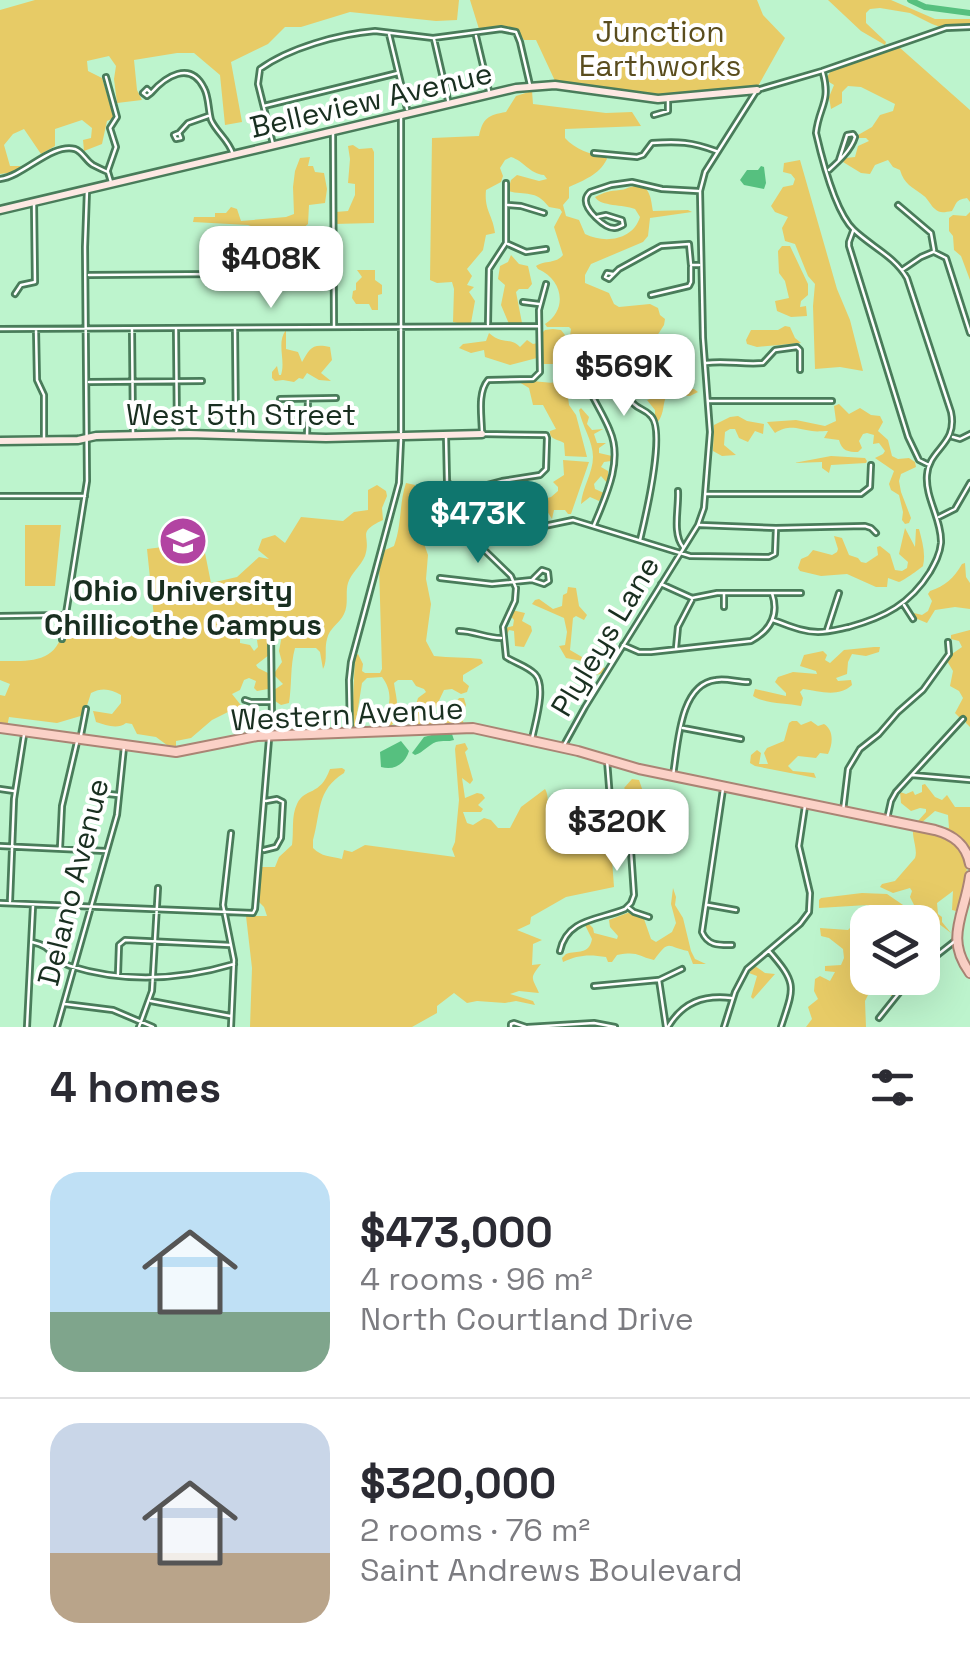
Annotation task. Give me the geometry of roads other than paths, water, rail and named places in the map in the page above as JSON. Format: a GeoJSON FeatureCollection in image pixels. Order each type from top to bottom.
{"type":"FeatureCollection","features":[{"type":"Feature","properties":{"kind":"main road","name":"Western Avenue"},"geometry":{"type":"LineString","coordinates":[[0,728],[187,751],[269,735],[462,728],[564,747],[672,777],[934,830],[954,837],[966,850],[970,864]]}},
{"type":"Feature","properties":{"kind":"main road"},"geometry":{"type":"LineString","coordinates":[[970,876],[963,924],[956,940],[960,958],[970,973]]}},
{"type":"Feature","properties":{"kind":"street"},"geometry":{"type":"LineString","coordinates":[[757,90],[946,28],[970,27]]}},
{"type":"Feature","properties":{"kind":"street"},"geometry":{"type":"LineString","coordinates":[[273,146],[257,78],[260,68],[312,44],[370,31],[434,38],[501,30],[516,32],[531,86]]}},
{"type":"Feature","properties":{"kind":"street"},"geometry":{"type":"LineString","coordinates":[[350,732],[351,662],[399,483],[405,115],[389,33]]}},
{"type":"Feature","properties":{"kind":"street"},"geometry":{"type":"LineString","coordinates":[[475,34],[490,94]]}},
{"type":"Feature","properties":{"kind":"street"},"geometry":{"type":"LineString","coordinates":[[434,38],[450,104]]}},
{"type":"Feature","properties":{"kind":"street"},"geometry":{"type":"LineString","coordinates":[[773,620],[798,629],[826,632],[874,620],[904,604],[936,562],[941,536],[927,484],[929,465],[952,427],[951,412],[912,287],[902,270],[854,230],[838,206],[816,133],[827,94],[822,71]]}},
{"type":"Feature","properties":{"kind":"street"},"geometry":{"type":"LineString","coordinates":[[151,92],[166,77],[179,73],[202,84],[215,128],[226,139],[233,155]]}},
{"type":"Feature","properties":{"kind":"street"},"geometry":{"type":"LineString","coordinates":[[264,106],[398,73]]}},
{"type":"Feature","properties":{"kind":"street"},"geometry":{"type":"LineString","coordinates":[[106,77],[116,115],[110,128],[116,144],[108,172],[111,183]]}},
{"type":"Feature","properties":{"kind":"street","name":"Belleview Avenue"},"geometry":{"type":"LineString","coordinates":[[0,210],[531,86],[556,85],[646,99],[757,90]]}},
{"type":"Feature","properties":{"kind":"street","name":"Plyleys Lane"},"geometry":{"type":"LineString","coordinates":[[564,747],[698,525],[704,508],[710,434],[700,191],[704,172],[757,90]]}},
{"type":"Feature","properties":{"kind":"street"},"geometry":{"type":"LineString","coordinates":[[654,115],[668,112],[668,98]]}},
{"type":"Feature","properties":{"kind":"street"},"geometry":{"type":"LineString","coordinates":[[179,133],[188,123],[210,115]]}},
{"type":"Feature","properties":{"kind":"street"},"geometry":{"type":"LineString","coordinates":[[333,132],[334,327]]}},
{"type":"Feature","properties":{"kind":"street"},"geometry":{"type":"LineString","coordinates":[[828,171],[840,160],[853,143],[853,134],[847,135],[840,160]]}},
{"type":"Feature","properties":{"kind":"street"},"geometry":{"type":"LineString","coordinates":[[594,152],[637,157],[652,143],[682,141],[718,152]]}},
{"type":"Feature","properties":{"kind":"street"},"geometry":{"type":"LineString","coordinates":[[0,179],[62,150],[79,151],[90,164],[108,172]]}},
{"type":"Feature","properties":{"kind":"street"},"geometry":{"type":"LineString","coordinates":[[597,217],[586,205],[587,195],[611,185],[632,182],[662,189],[700,191]]}},
{"type":"Feature","properties":{"kind":"street"},"geometry":{"type":"LineString","coordinates":[[488,326],[489,269],[506,243],[506,183]]}},
{"type":"Feature","properties":{"kind":"street"},"geometry":{"type":"LineString","coordinates":[[62,639],[87,481],[87,189]]}},
{"type":"Feature","properties":{"kind":"street"},"geometry":{"type":"LineString","coordinates":[[15,294],[20,285],[35,282],[34,202]]}},
{"type":"Feature","properties":{"kind":"street"},"geometry":{"type":"LineString","coordinates":[[506,205],[544,213]]}},
{"type":"Feature","properties":{"kind":"street"},"geometry":{"type":"LineString","coordinates":[[898,205],[931,233],[934,252]]}},
{"type":"Feature","properties":{"kind":"street"},"geometry":{"type":"LineString","coordinates":[[854,230],[849,246],[908,437],[919,460],[929,465]]}},
{"type":"Feature","properties":{"kind":"street"},"geometry":{"type":"LineString","coordinates":[[506,243],[526,252],[546,249]]}},
{"type":"Feature","properties":{"kind":"street"},"geometry":{"type":"LineString","coordinates":[[614,274],[665,244],[688,244],[692,266],[689,286],[651,295]]}},
{"type":"Feature","properties":{"kind":"street"},"geometry":{"type":"LineString","coordinates":[[902,270],[934,252],[946,258],[970,333]]}},
{"type":"Feature","properties":{"kind":"street"},"geometry":{"type":"LineString","coordinates":[[692,266],[701,265]]}},
{"type":"Feature","properties":{"kind":"street"},"geometry":{"type":"LineString","coordinates":[[87,275],[332,273]]}},
{"type":"Feature","properties":{"kind":"street"},"geometry":{"type":"LineString","coordinates":[[460,492],[540,475],[546,469],[546,435],[482,434],[484,384],[488,380],[538,376],[540,304],[546,284]]}},
{"type":"Feature","properties":{"kind":"street"},"geometry":{"type":"LineString","coordinates":[[523,302],[540,304]]}},
{"type":"Feature","properties":{"kind":"street"},"geometry":{"type":"LineString","coordinates":[[0,328],[539,326]]}},
{"type":"Feature","properties":{"kind":"street"},"geometry":{"type":"LineString","coordinates":[[176,328],[177,434]]}},
{"type":"Feature","properties":{"kind":"street"},"geometry":{"type":"LineString","coordinates":[[235,328],[236,436]]}},
{"type":"Feature","properties":{"kind":"street"},"geometry":{"type":"LineString","coordinates":[[36,329],[37,380],[44,395],[44,441]]}},
{"type":"Feature","properties":{"kind":"street"},"geometry":{"type":"LineString","coordinates":[[132,329],[133,435]]}},
{"type":"Feature","properties":{"kind":"street"},"geometry":{"type":"LineString","coordinates":[[705,363],[763,363],[771,351],[798,348],[800,370]]}},
{"type":"Feature","properties":{"kind":"street"},"geometry":{"type":"LineString","coordinates":[[594,525],[611,481],[615,453],[610,430],[585,380],[589,372],[606,365],[634,406],[654,422],[653,478],[640,540]]}},
{"type":"Feature","properties":{"kind":"street"},"geometry":{"type":"LineString","coordinates":[[87,382],[202,381]]}},
{"type":"Feature","properties":{"kind":"street"},"geometry":{"type":"LineString","coordinates":[[280,399],[336,398]]}},
{"type":"Feature","properties":{"kind":"street"},"geometry":{"type":"LineString","coordinates":[[307,438],[308,399]]}},
{"type":"Feature","properties":{"kind":"street"},"geometry":{"type":"LineString","coordinates":[[708,401],[832,401]]}},
{"type":"Feature","properties":{"kind":"street","name":"West 5th Street"},"geometry":{"type":"LineString","coordinates":[[0,440],[177,434],[307,438],[482,434]]}},
{"type":"Feature","properties":{"kind":"street"},"geometry":{"type":"LineString","coordinates":[[950,436],[960,439],[970,434]]}},
{"type":"Feature","properties":{"kind":"street"},"geometry":{"type":"LineString","coordinates":[[446,436],[447,481],[460,492],[474,538],[514,582],[516,597],[504,621],[503,637],[506,657],[540,680],[532,740]]}},
{"type":"Feature","properties":{"kind":"street"},"geometry":{"type":"LineString","coordinates":[[706,494],[861,494],[870,487],[871,465]]}},
{"type":"Feature","properties":{"kind":"street"},"geometry":{"type":"LineString","coordinates":[[936,518],[955,509],[970,483]]}},
{"type":"Feature","properties":{"kind":"street","name":"Plyleys Lane"},"geometry":{"type":"LineString","coordinates":[[678,491],[677,538],[684,547]]}},
{"type":"Feature","properties":{"kind":"street"},"geometry":{"type":"LineString","coordinates":[[0,496],[86,496]]}},
{"type":"Feature","properties":{"kind":"street"},"geometry":{"type":"LineString","coordinates":[[443,537],[474,538],[568,520],[679,554],[771,557],[775,554],[776,528]]}},
{"type":"Feature","properties":{"kind":"street"},"geometry":{"type":"LineString","coordinates":[[698,525],[865,526],[876,533]]}},
{"type":"Feature","properties":{"kind":"street"},"geometry":{"type":"LineString","coordinates":[[440,578],[492,584],[532,580]]}},
{"type":"Feature","properties":{"kind":"street"},"geometry":{"type":"LineString","coordinates":[[661,584],[692,598],[724,592],[801,593]]}},
{"type":"Feature","properties":{"kind":"street"},"geometry":{"type":"LineString","coordinates":[[724,592],[724,607]]}},
{"type":"Feature","properties":{"kind":"street"},"geometry":{"type":"LineString","coordinates":[[623,646],[639,652],[751,640],[773,620],[772,593]]}},
{"type":"Feature","properties":{"kind":"street"},"geometry":{"type":"LineString","coordinates":[[826,632],[839,593]]}},
{"type":"Feature","properties":{"kind":"street"},"geometry":{"type":"LineString","coordinates":[[676,650],[678,627],[692,598]]}},
{"type":"Feature","properties":{"kind":"street"},"geometry":{"type":"LineString","coordinates":[[904,604],[913,619]]}},
{"type":"Feature","properties":{"kind":"street"},"geometry":{"type":"LineString","coordinates":[[0,616],[66,616]]}},
{"type":"Feature","properties":{"kind":"street"},"geometry":{"type":"LineString","coordinates":[[458,631],[503,637]]}},
{"type":"Feature","properties":{"kind":"street"},"geometry":{"type":"LineString","coordinates":[[0,902],[253,912],[272,702],[270,634],[251,635]]}},
{"type":"Feature","properties":{"kind":"street"},"geometry":{"type":"LineString","coordinates":[[843,811],[851,762],[923,690],[949,654],[948,642]]}},
{"type":"Feature","properties":{"kind":"street"},"geometry":{"type":"LineString","coordinates":[[672,777],[688,700],[700,684],[722,679],[748,682]]}},
{"type":"Feature","properties":{"kind":"street"},"geometry":{"type":"LineString","coordinates":[[245,700],[272,702]]}},
{"type":"Feature","properties":{"kind":"street"},"geometry":{"type":"LineString","coordinates":[[60,848],[62,806],[86,709]]}},
{"type":"Feature","properties":{"kind":"street"},"geometry":{"type":"LineString","coordinates":[[887,819],[893,796],[964,719]]}},
{"type":"Feature","properties":{"kind":"street"},"geometry":{"type":"LineString","coordinates":[[682,728],[740,739]]}},
{"type":"Feature","properties":{"kind":"street"},"geometry":{"type":"LineString","coordinates":[[10,903],[15,791],[24,731]]}},
{"type":"Feature","properties":{"kind":"street","name":"Delano Avenue"},"geometry":{"type":"LineString","coordinates":[[57,1027],[117,815],[124,745]]}},
{"type":"Feature","properties":{"kind":"street"},"geometry":{"type":"LineString","coordinates":[[560,951],[562,942],[580,922],[620,911],[628,906],[634,891],[629,825],[627,817],[610,799],[607,759]]}},
{"type":"Feature","properties":{"kind":"street"},"geometry":{"type":"LineString","coordinates":[[912,775],[970,780]]}},
{"type":"Feature","properties":{"kind":"street"},"geometry":{"type":"LineString","coordinates":[[724,788],[702,928],[705,938],[715,944],[732,945]]}},
{"type":"Feature","properties":{"kind":"street"},"geometry":{"type":"LineString","coordinates":[[0,789],[15,791]]}},
{"type":"Feature","properties":{"kind":"street"},"geometry":{"type":"LineString","coordinates":[[99,793],[120,796]]}},
{"type":"Feature","properties":{"kind":"street"},"geometry":{"type":"LineString","coordinates":[[261,850],[276,846],[282,830],[282,802],[265,801]]}},
{"type":"Feature","properties":{"kind":"street"},"geometry":{"type":"LineString","coordinates":[[724,1027],[732,998],[747,969],[800,924],[810,909],[799,846],[806,804]]}},
{"type":"Feature","properties":{"kind":"street"},"geometry":{"type":"LineString","coordinates":[[231,833],[223,905],[234,964],[231,1027]]}},
{"type":"Feature","properties":{"kind":"street"},"geometry":{"type":"LineString","coordinates":[[0,846],[107,852]]}},
{"type":"Feature","properties":{"kind":"street"},"geometry":{"type":"LineString","coordinates":[[140,1024],[151,1000],[158,888]]}},
{"type":"Feature","properties":{"kind":"street"},"geometry":{"type":"LineString","coordinates":[[27,1027],[34,904]]}},
{"type":"Feature","properties":{"kind":"street"},"geometry":{"type":"LineString","coordinates":[[706,905],[736,910]]}},
{"type":"Feature","properties":{"kind":"street"},"geometry":{"type":"LineString","coordinates":[[628,906],[650,917]]}},
{"type":"Feature","properties":{"kind":"street"},"geometry":{"type":"LineString","coordinates":[[940,953],[956,940]]}},
{"type":"Feature","properties":{"kind":"street"},"geometry":{"type":"LineString","coordinates":[[32,942],[45,945],[59,961],[73,967],[118,976],[195,975],[234,964]]}},
{"type":"Feature","properties":{"kind":"street"},"geometry":{"type":"LineString","coordinates":[[118,976],[121,942],[231,945]]}},
{"type":"Feature","properties":{"kind":"street"},"geometry":{"type":"LineString","coordinates":[[768,950],[792,983],[782,1027]]}},
{"type":"Feature","properties":{"kind":"street"},"geometry":{"type":"LineString","coordinates":[[594,986],[659,980],[682,969]]}},
{"type":"Feature","properties":{"kind":"street"},"geometry":{"type":"LineString","coordinates":[[659,980],[667,1027]]}},
{"type":"Feature","properties":{"kind":"street"},"geometry":{"type":"LineString","coordinates":[[879,1018],[897,995]]}},
{"type":"Feature","properties":{"kind":"street"},"geometry":{"type":"LineString","coordinates":[[667,1027],[680,1010],[695,1000],[732,998]]}},
{"type":"Feature","properties":{"kind":"street"},"geometry":{"type":"LineString","coordinates":[[151,1000],[232,1016]]}},
{"type":"Feature","properties":{"kind":"street"},"geometry":{"type":"LineString","coordinates":[[63,1004],[102,1007],[153,1027]]}},
{"type":"Feature","properties":{"kind":"street"},"geometry":{"type":"LineString","coordinates":[[511,1027],[512,1023],[527,1027],[594,1023],[615,1027]]}},
{"type":"Feature","properties":{"kind":"waterway"},"geometry":{"type":"LineString","coordinates":[[910,0],[925,7],[970,13]]}},
{"type":"Feature","properties":{"kind":"place","name":"Ohio University Chillicothe Campus"},"geometry":{"type":"Point","coordinates":[183,541]}},
{"type":"Feature","properties":{"kind":"park label","name":"Junction Earthworks"},"geometry":{"type":"Point","coordinates":[660,48]}}]}
